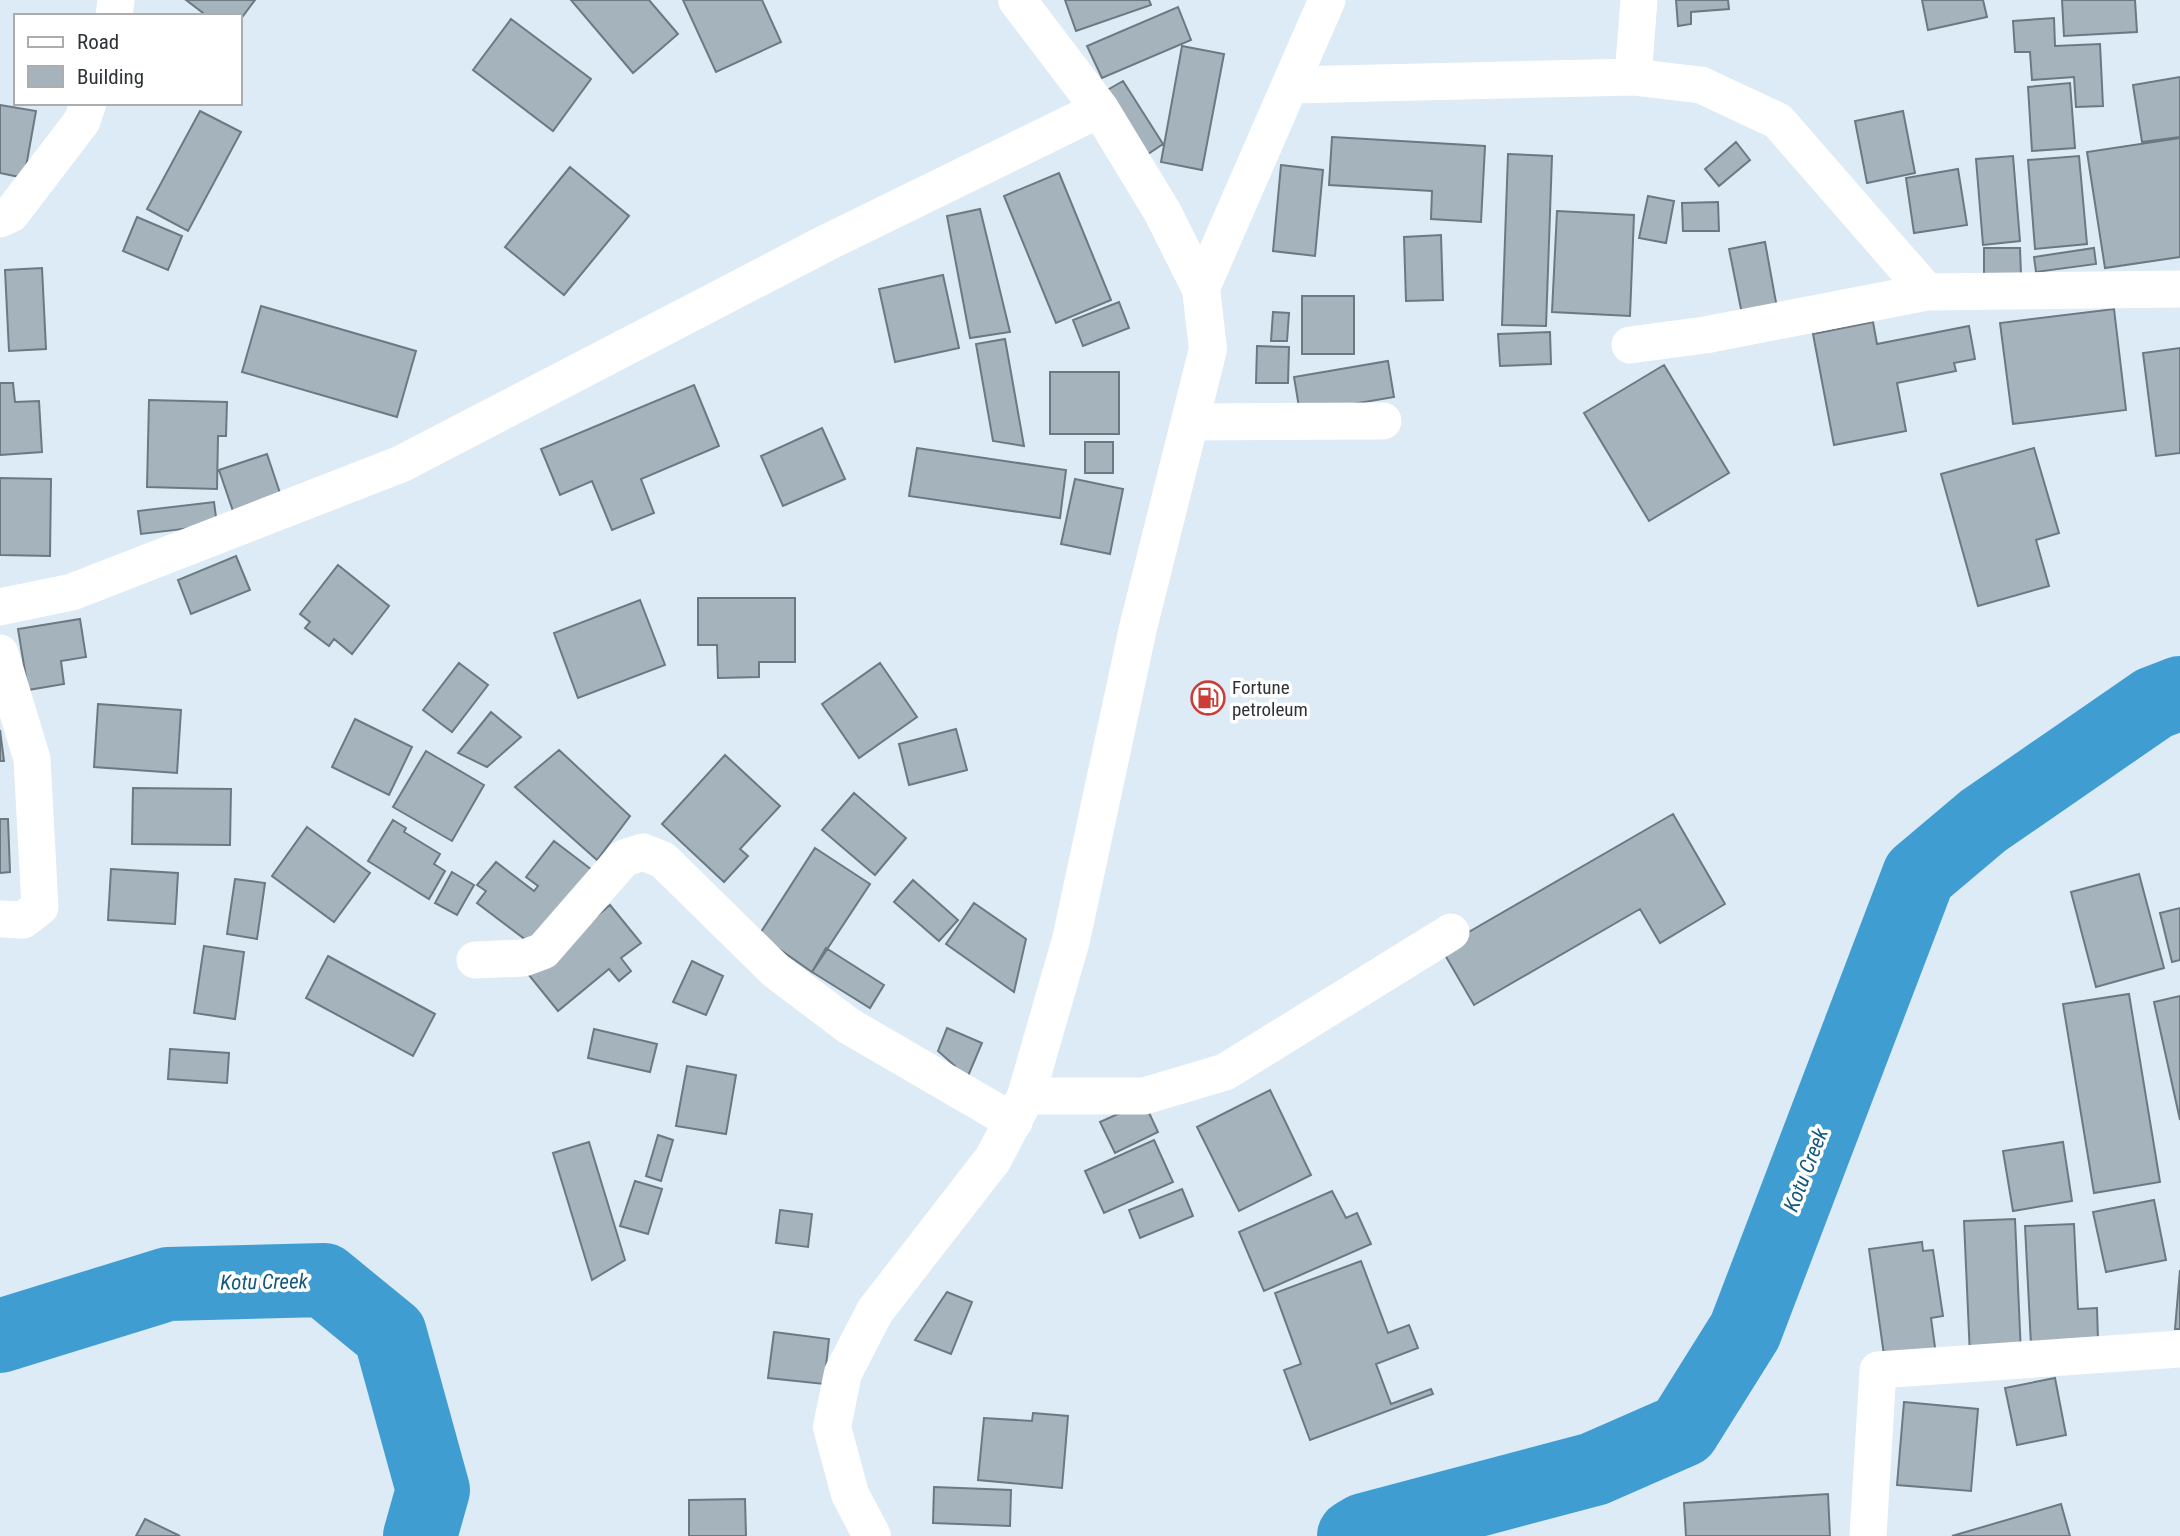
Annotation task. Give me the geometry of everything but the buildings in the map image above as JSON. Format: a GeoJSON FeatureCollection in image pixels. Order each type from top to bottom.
{"type":"FeatureCollection","features":[{"type":"Feature","properties":{"kind":"street"},"geometry":{"type":"LineString","coordinates":[[872,1536],[850,1494],[832,1427],[843,1373],[875,1311],[993,1159],[1020,1109],[1071,940],[1138,628],[1192,422],[1208,349],[1201,289],[1163,213],[1100,109],[1017,0]]}},
{"type":"Feature","properties":{"kind":"street"},"geometry":{"type":"LineString","coordinates":[[1201,289],[1293,85],[1327,0]]}},
{"type":"Feature","properties":{"kind":"street"},"geometry":{"type":"LineString","coordinates":[[1633,77],[1639,0]]}},
{"type":"Feature","properties":{"kind":"street"},"geometry":{"type":"LineString","coordinates":[[1293,85],[1633,77],[1701,85],[1778,121],[1927,292]]}},
{"type":"Feature","properties":{"kind":"street"},"geometry":{"type":"LineString","coordinates":[[0,219],[11,214],[82,121],[87,105]]}},
{"type":"Feature","properties":{"kind":"street"},"geometry":{"type":"LineString","coordinates":[[0,607],[72,592],[401,464],[826,243],[1100,109]]}},
{"type":"Feature","properties":{"kind":"street"},"geometry":{"type":"LineString","coordinates":[[1630,345],[1705,335],[1927,292],[2180,289]]}},
{"type":"Feature","properties":{"kind":"street"},"geometry":{"type":"LineString","coordinates":[[1192,422],[1383,421]]}},
{"type":"Feature","properties":{"kind":"street"},"geometry":{"type":"LineString","coordinates":[[0,653],[32,759],[40,907],[23,920],[0,919]]}},
{"type":"Feature","properties":{"kind":"street"},"geometry":{"type":"LineString","coordinates":[[475,960],[524,958],[542,951],[624,858],[643,852],[663,860],[776,971],[849,1026],[1020,1109],[1144,1096],[1225,1072],[1451,932]]}},
{"type":"Feature","properties":{"kind":"street"},"geometry":{"type":"LineString","coordinates":[[1868,1536],[1878,1370],[2180,1349]]}},
{"type":"Feature","properties":{"kind":"waterway","name":"Kotu Creek"},"geometry":{"type":"LineString","coordinates":[[1354,1536],[1364,1530],[1594,1469],[1683,1430],[1745,1331],[1919,875],[1983,821],[2154,703],[2180,693]]}},
{"type":"Feature","properties":{"kind":"waterway","name":"Kotu Creek"},"geometry":{"type":"LineString","coordinates":[[0,1336],[168,1284],[324,1280],[390,1334],[433,1490],[420,1536]]}},
{"type":"Feature","properties":{"kind":"place","name":"Fortune petroleum"},"geometry":{"type":"Point","coordinates":[1208,698]}}]}
